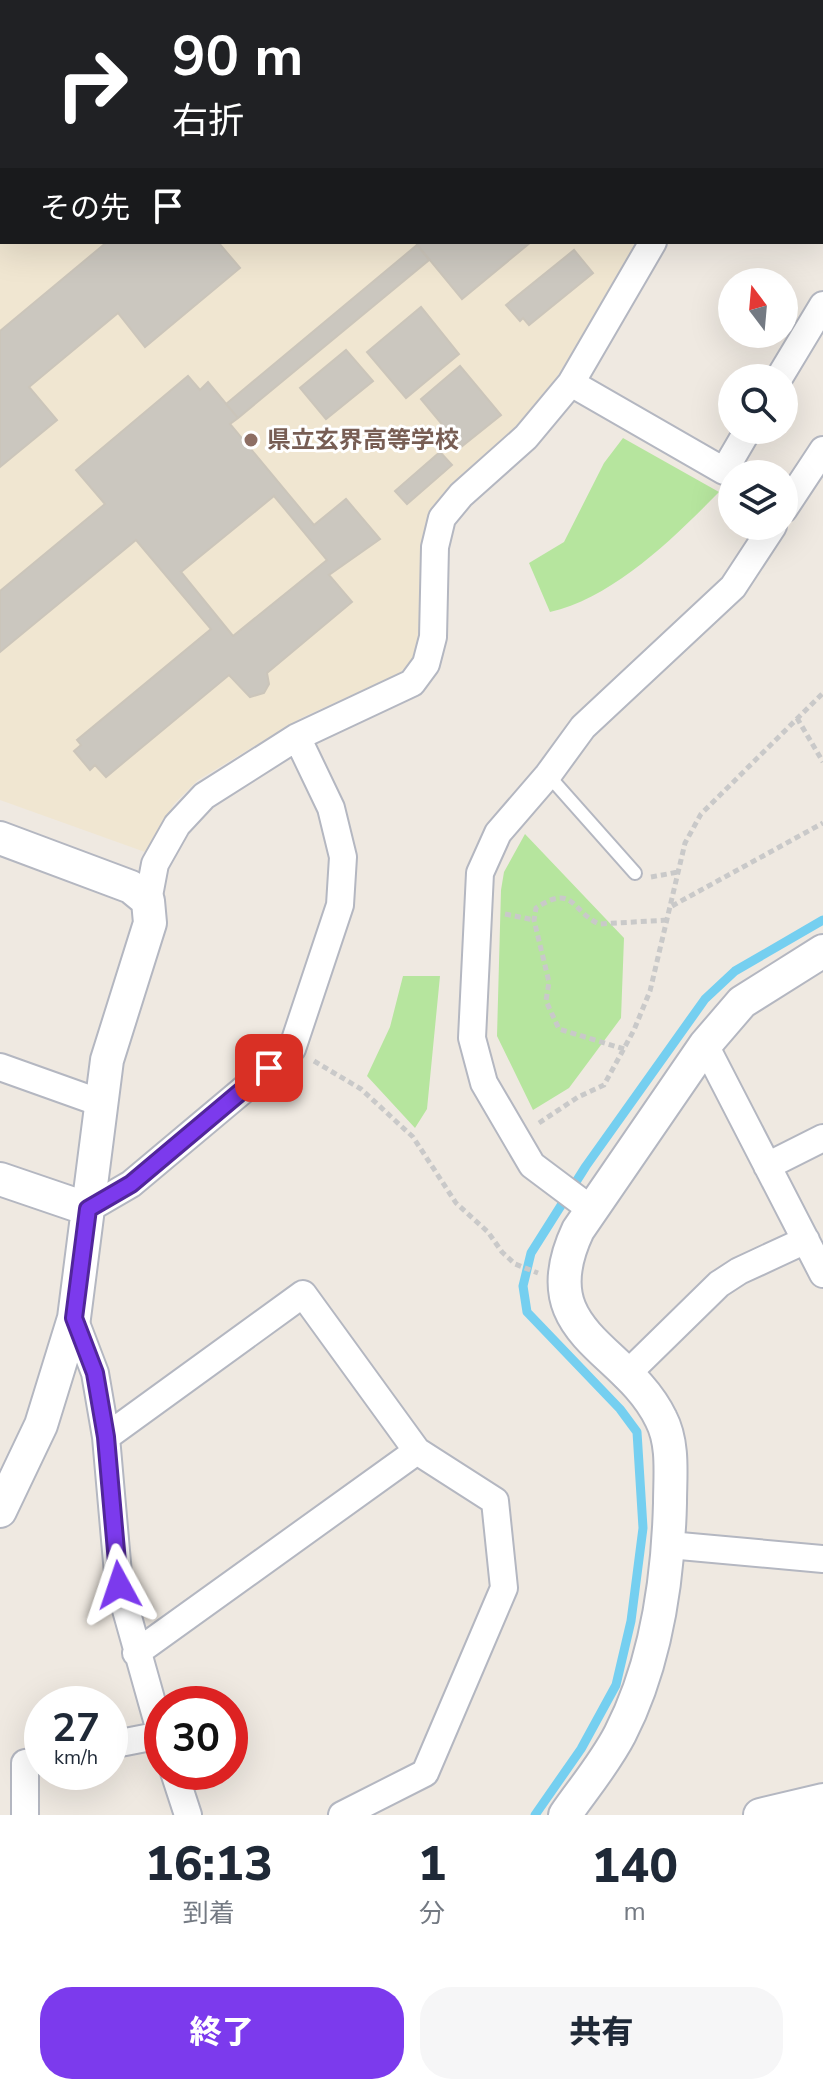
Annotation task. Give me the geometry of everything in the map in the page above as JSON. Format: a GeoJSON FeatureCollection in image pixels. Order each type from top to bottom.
{"type":"FeatureCollection","features":[{"type":"Feature","properties":{"kind":"street"},"geometry":{"type":"LineString","coordinates":[[0,1511],[41,1425],[74,1318],[107,1060],[150,923],[148,901],[155,864],[177,825],[204,796],[297,737],[412,683],[426,664],[433,637],[435,547],[442,518],[461,495],[526,437],[571,383],[652,244]]}},
{"type":"Feature","properties":{"kind":"street"},"geometry":{"type":"LineString","coordinates":[[787,364],[823,305]]}},
{"type":"Feature","properties":{"kind":"street"},"geometry":{"type":"LineString","coordinates":[[571,383],[724,471],[740,444]]}},
{"type":"Feature","properties":{"kind":"street"},"geometry":{"type":"LineString","coordinates":[[798,488],[823,450]]}},
{"type":"Feature","properties":{"kind":"street"},"geometry":{"type":"LineString","coordinates":[[592,1210],[532,1165],[484,1083],[472,1038],[480,873],[498,833],[548,775],[583,727],[733,587],[764,540]]}},
{"type":"Feature","properties":{"kind":"street"},"geometry":{"type":"LineString","coordinates":[[0,1179],[88,1209],[131,1184],[292,1049],[340,905],[343,857],[331,808],[297,737]]}},
{"type":"Feature","properties":{"kind":"street"},"geometry":{"type":"LineString","coordinates":[[0,838],[131,887],[148,901]]}},
{"type":"Feature","properties":{"kind":"street"},"geometry":{"type":"LineString","coordinates":[[565,1815],[619,1736],[637,1694],[652,1643],[669,1545],[669,1446],[662,1419],[574,1319],[565,1279],[566,1257],[592,1210],[705,1045],[742,1002],[823,951]]}},
{"type":"Feature","properties":{"kind":"street"},"geometry":{"type":"LineString","coordinates":[[705,1045],[823,1274]]}},
{"type":"Feature","properties":{"kind":"street"},"geometry":{"type":"LineString","coordinates":[[0,1067],[101,1103]]}},
{"type":"Feature","properties":{"kind":"street"},"geometry":{"type":"LineString","coordinates":[[767,1166],[823,1138]]}},
{"type":"Feature","properties":{"kind":"street"},"geometry":{"type":"LineString","coordinates":[[625,1376],[719,1284],[739,1271],[806,1240]]}},
{"type":"Feature","properties":{"kind":"street"},"geometry":{"type":"LineString","coordinates":[[106,1437],[303,1294],[417,1451],[495,1501],[504,1588],[425,1773],[342,1815]]}},
{"type":"Feature","properties":{"kind":"street"},"geometry":{"type":"LineString","coordinates":[[74,1318],[95,1373],[106,1437],[119,1585],[146,1686]]}},
{"type":"Feature","properties":{"kind":"street"},"geometry":{"type":"LineString","coordinates":[[136,1653],[417,1451]]}},
{"type":"Feature","properties":{"kind":"street"},"geometry":{"type":"LineString","coordinates":[[669,1545],[823,1559]]}},
{"type":"Feature","properties":{"kind":"street"},"geometry":{"type":"LineString","coordinates":[[22,1764],[25,1815]]}},
{"type":"Feature","properties":{"kind":"street"},"geometry":{"type":"LineString","coordinates":[[180,1790],[188,1815]]}},
{"type":"Feature","properties":{"kind":"street"},"geometry":{"type":"LineString","coordinates":[[760,1815],[823,1800]]}},
{"type":"Feature","properties":{"kind":"lane"},"geometry":{"type":"LineString","coordinates":[[548,775],[635,873]]}},
{"type":"Feature","properties":{"kind":"path"},"geometry":{"type":"LineString","coordinates":[[515,1139],[578,1097],[604,1085],[650,991],[685,843],[701,814],[823,693]]}},
{"type":"Feature","properties":{"kind":"path"},"geometry":{"type":"LineString","coordinates":[[797,718],[823,762]]}},
{"type":"Feature","properties":{"kind":"path"},"geometry":{"type":"LineString","coordinates":[[671,906],[823,823]]}},
{"type":"Feature","properties":{"kind":"path"},"geometry":{"type":"LineString","coordinates":[[624,1049],[559,1029],[546,1001],[549,982],[534,920],[536,908],[561,897],[577,902],[589,919],[599,924],[668,920]]}},
{"type":"Feature","properties":{"kind":"path"},"geometry":{"type":"LineString","coordinates":[[292,1049],[361,1089],[413,1137],[456,1203],[488,1232],[515,1264],[565,1279]]}},
{"type":"Feature","properties":{"kind":"shaded area","name":"県立玄界高等学校"},"geometry":{"type":"Polygon","coordinates":[[[0,244],[639,244],[542,401],[436,505],[424,536],[421,638],[414,657],[400,673],[301,718],[198,780],[174,804],[145,852],[0,800],[0,244]]]}},
{"type":"Feature","properties":{"kind":"green space"},"geometry":{"type":"Polygon","coordinates":[[[623,438],[718,493],[663,546],[620,580],[574,605],[550,612],[529,563],[564,542],[604,463],[623,438]]]}},
{"type":"Feature","properties":{"kind":"green space"},"geometry":{"type":"Polygon","coordinates":[[[525,834],[624,938],[621,1018],[569,1088],[533,1110],[497,1036],[501,890],[504,872],[525,834]]]}},
{"type":"Feature","properties":{"kind":"green space"},"geometry":{"type":"Polygon","coordinates":[[[403,976],[440,976],[427,1109],[415,1128],[367,1076],[390,1027],[403,976]]]}},
{"type":"Feature","properties":{"kind":"building"},"geometry":{"type":"Polygon","coordinates":[[[105,244],[220,244],[240,268],[145,347],[118,313],[29,387],[57,420],[0,467],[0,331],[105,244]]]}},
{"type":"Feature","properties":{"kind":"building"},"geometry":{"type":"Polygon","coordinates":[[[417,244],[529,244],[462,299],[417,244]]]}},
{"type":"Feature","properties":{"kind":"building"},"geometry":{"type":"Polygon","coordinates":[[[417,245],[429,260],[238,418],[226,404],[417,245]]]}},
{"type":"Feature","properties":{"kind":"building"},"geometry":{"type":"Polygon","coordinates":[[[574,250],[593,273],[529,325],[523,318],[520,321],[506,305],[574,250]]]}},
{"type":"Feature","properties":{"kind":"building"},"geometry":{"type":"Polygon","coordinates":[[[421,307],[459,354],[406,398],[367,352],[421,307]]]}},
{"type":"Feature","properties":{"kind":"building"},"geometry":{"type":"Polygon","coordinates":[[[346,350],[373,381],[326,419],[300,388],[346,350]]]}},
{"type":"Feature","properties":{"kind":"building"},"geometry":{"type":"Polygon","coordinates":[[[460,366],[501,415],[461,447],[421,399],[460,366]]]}},
{"type":"Feature","properties":{"kind":"building"},"geometry":{"type":"Polygon","coordinates":[[[188,376],[200,390],[208,382],[238,418],[230,424],[314,525],[346,499],[380,539],[329,575],[352,602],[267,673],[269,684],[264,693],[250,697],[229,675],[106,777],[95,765],[90,770],[74,751],[81,745],[77,740],[211,629],[136,540],[0,652],[0,591],[105,504],[76,470],[188,376]],[[274,496],[181,572],[233,636],[327,560],[274,496]]]}},
{"type":"Feature","properties":{"kind":"building"},"geometry":{"type":"Polygon","coordinates":[[[440,452],[452,465],[407,504],[395,491],[440,452]]]}},
{"type":"Feature","properties":{"kind":"waterway"},"geometry":{"type":"LineString","coordinates":[[535,1815],[581,1749],[616,1685],[631,1621],[643,1528],[637,1432],[620,1409],[527,1312],[523,1286],[531,1253],[586,1166],[705,999],[735,971],[823,920]]}},
{"type":"Feature","properties":{"kind":"place","name":"県立玄界高等学校"},"geometry":{"type":"Point","coordinates":[251,440]}},
{"type":"Feature","properties":{"kind":"route"},"geometry":{"type":"LineString","coordinates":[[119,1585],[106,1437],[95,1373],[74,1318],[88,1209],[131,1184],[269,1068]]}}]}
